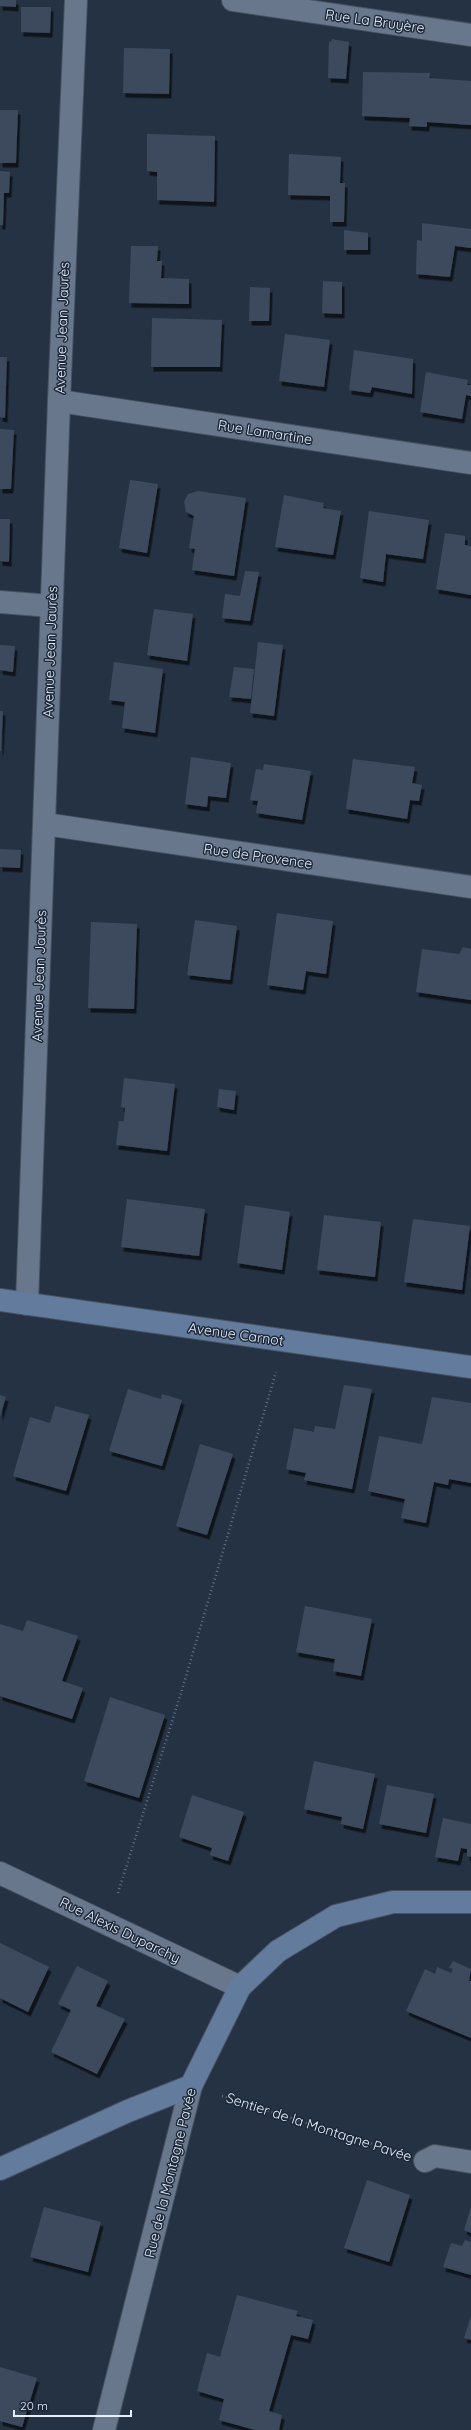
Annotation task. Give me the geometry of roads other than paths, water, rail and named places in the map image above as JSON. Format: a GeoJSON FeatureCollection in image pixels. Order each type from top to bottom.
{"type":"FeatureCollection","features":[{"type":"Feature","properties":{"kind":"street","name":"Avenue Jean Jaurès"},"geometry":{"type":"LineString","coordinates":[[27,1304],[45,824],[51,606],[76,0]]}},
{"type":"Feature","properties":{"kind":"street","name":"Rue La Bruyère"},"geometry":{"type":"LineString","coordinates":[[232,0],[471,35]]}},
{"type":"Feature","properties":{"kind":"street","name":"Rue Lamartine"},"geometry":{"type":"LineString","coordinates":[[59,401],[471,463]]}},
{"type":"Feature","properties":{"kind":"street"},"geometry":{"type":"LineString","coordinates":[[0,602],[51,606]]}},
{"type":"Feature","properties":{"kind":"street","name":"Rue de Provence"},"geometry":{"type":"LineString","coordinates":[[45,824],[471,887]]}},
{"type":"Feature","properties":{"kind":"street","name":"Avenue Carnot"},"geometry":{"type":"LineString","coordinates":[[0,1300],[471,1368]]}},
{"type":"Feature","properties":{"kind":"street","name":"Rue Alexis Duparchy"},"geometry":{"type":"LineString","coordinates":[[0,1873],[240,1987]]}},
{"type":"Feature","properties":{"kind":"street","name":"Rue de la Montagne Pavée"},"geometry":{"type":"LineString","coordinates":[[104,2430],[191,2086],[240,1987],[278,1951],[336,1916],[393,1902],[471,1902]]}},
{"type":"Feature","properties":{"kind":"street"},"geometry":{"type":"LineString","coordinates":[[0,2169],[128,2111],[191,2086]]}},
{"type":"Feature","properties":{"kind":"street","name":"Sentier de la Montagne Pavée"},"geometry":{"type":"LineString","coordinates":[[425,2161],[435,2156],[471,2162]]}}]}
